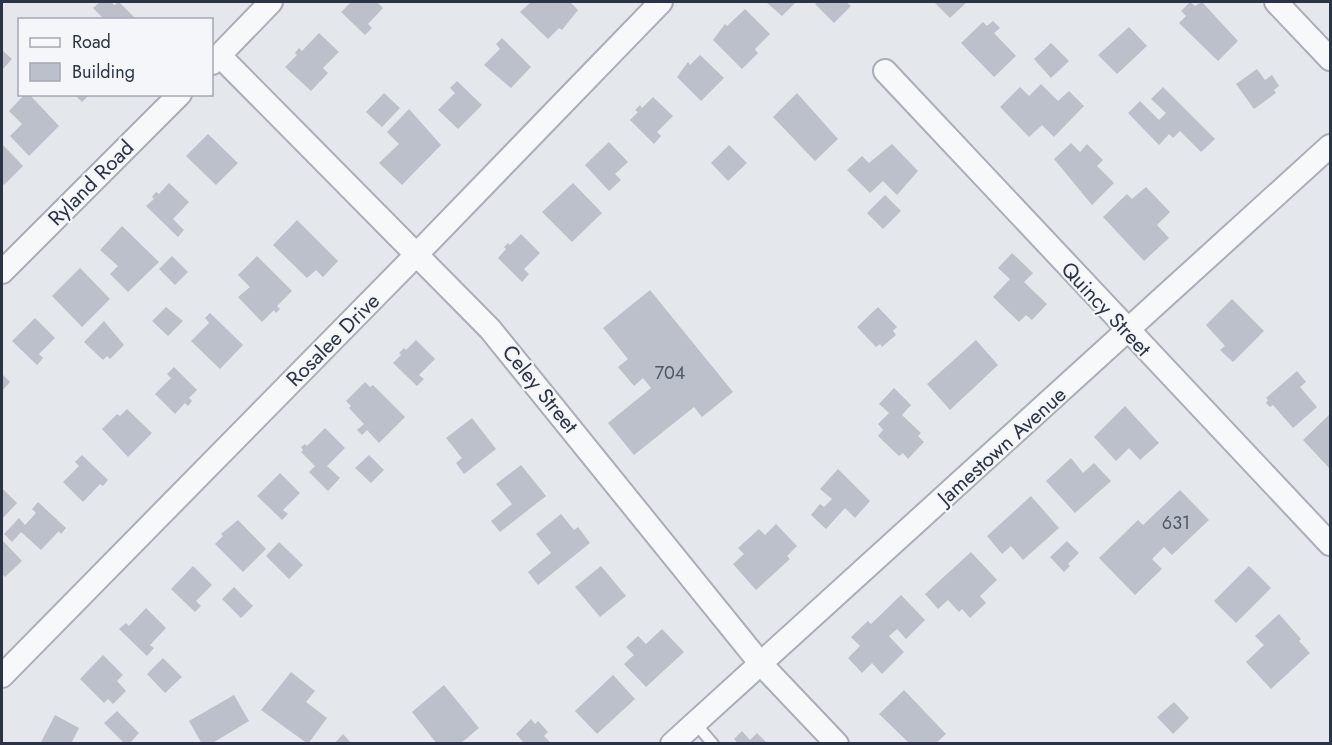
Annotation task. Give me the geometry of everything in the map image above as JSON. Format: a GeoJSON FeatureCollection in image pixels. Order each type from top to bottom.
{"type":"FeatureCollection","features":[{"type":"Feature","properties":{"kind":"street"},"geometry":{"type":"LineString","coordinates":[[215,59],[271,2]]}},
{"type":"Feature","properties":{"kind":"street","name":"Rosalee Drive"},"geometry":{"type":"LineString","coordinates":[[2,676],[661,2]]}},
{"type":"Feature","properties":{"kind":"street"},"geometry":{"type":"LineString","coordinates":[[1276,2],[1330,59]]}},
{"type":"Feature","properties":{"kind":"street","name":"Celey Street"},"geometry":{"type":"LineString","coordinates":[[215,59],[417,254],[490,329],[761,664],[837,744]]}},
{"type":"Feature","properties":{"kind":"street","name":"Quincy Street"},"geometry":{"type":"LineString","coordinates":[[885,71],[1128,332],[1330,544]]}},
{"type":"Feature","properties":{"kind":"street","name":"Ryland Road"},"geometry":{"type":"LineString","coordinates":[[2,272],[178,96]]}},
{"type":"Feature","properties":{"kind":"street","name":"Jamestown Avenue"},"geometry":{"type":"LineString","coordinates":[[672,744],[1330,146]]}},
{"type":"Feature","properties":{"kind":"lane"},"geometry":{"type":"LineString","coordinates":[[695,723],[713,744]]}},
{"type":"Feature","properties":{"kind":"building"},"geometry":{"type":"Polygon","coordinates":[[[100,2],[111,2],[114,5],[119,2],[135,18],[101,18],[93,8],[100,2]]]}},
{"type":"Feature","properties":{"kind":"building"},"geometry":{"type":"Polygon","coordinates":[[[351,2],[377,2],[383,8],[368,24],[372,28],[365,35],[341,12],[351,2]]]}},
{"type":"Feature","properties":{"kind":"building"},"geometry":{"type":"Polygon","coordinates":[[[531,2],[570,2],[578,10],[562,30],[559,28],[548,39],[520,12],[531,2]]]}},
{"type":"Feature","properties":{"kind":"building"},"geometry":{"type":"Polygon","coordinates":[[[766,2],[796,2],[782,16],[766,2]]]}},
{"type":"Feature","properties":{"kind":"building"},"geometry":{"type":"Polygon","coordinates":[[[818,2],[846,2],[851,6],[834,23],[815,4],[818,2]]]}},
{"type":"Feature","properties":{"kind":"building"},"geometry":{"type":"Polygon","coordinates":[[[934,2],[967,2],[950,18],[934,2]]]}},
{"type":"Feature","properties":{"kind":"building"},"geometry":{"type":"Polygon","coordinates":[[[1190,2],[1195,6],[1202,2],[1238,41],[1218,61],[1179,23],[1186,16],[1181,11],[1190,2]]]}},
{"type":"Feature","properties":{"kind":"building"},"geometry":{"type":"Polygon","coordinates":[[[745,9],[770,34],[755,49],[758,53],[742,69],[713,40],[725,24],[727,26],[745,9]]]}},
{"type":"Feature","properties":{"kind":"building"},"geometry":{"type":"Polygon","coordinates":[[[993,21],[1000,28],[994,33],[1016,56],[994,77],[961,43],[983,22],[987,26],[993,21]]]}},
{"type":"Feature","properties":{"kind":"building"},"geometry":{"type":"Polygon","coordinates":[[[1129,27],[1147,46],[1117,74],[1098,55],[1129,27]]]}},
{"type":"Feature","properties":{"kind":"building"},"geometry":{"type":"Polygon","coordinates":[[[319,33],[339,52],[323,68],[328,73],[311,91],[285,67],[297,55],[295,53],[299,48],[302,51],[319,33]]]}},
{"type":"Feature","properties":{"kind":"building"},"geometry":{"type":"Polygon","coordinates":[[[502,38],[531,67],[511,88],[484,65],[500,49],[496,44],[502,38]]]}},
{"type":"Feature","properties":{"kind":"building"},"geometry":{"type":"Polygon","coordinates":[[[1051,43],[1069,61],[1051,78],[1034,59],[1051,43]]]}},
{"type":"Feature","properties":{"kind":"building"},"geometry":{"type":"Polygon","coordinates":[[[2,50],[12,59],[2,70],[2,50]]]}},
{"type":"Feature","properties":{"kind":"building"},"geometry":{"type":"Polygon","coordinates":[[[700,55],[724,78],[701,101],[677,77],[688,62],[690,65],[700,55]]]}},
{"type":"Feature","properties":{"kind":"building"},"geometry":{"type":"Polygon","coordinates":[[[1257,69],[1265,80],[1272,75],[1279,86],[1274,90],[1276,93],[1254,109],[1236,84],[1257,69]]]}},
{"type":"Feature","properties":{"kind":"building"},"geometry":{"type":"Polygon","coordinates":[[[457,81],[482,105],[458,129],[438,110],[455,93],[450,88],[457,81]]]}},
{"type":"Feature","properties":{"kind":"building"},"geometry":{"type":"Polygon","coordinates":[[[1041,84],[1058,101],[1069,91],[1084,106],[1054,137],[1042,125],[1029,137],[1000,107],[1020,87],[1029,96],[1041,84]]]}},
{"type":"Feature","properties":{"kind":"building"},"geometry":{"type":"Polygon","coordinates":[[[1163,87],[1215,139],[1201,152],[1180,131],[1173,138],[1169,134],[1159,145],[1128,113],[1140,101],[1159,120],[1166,113],[1151,99],[1163,87]]]}},
{"type":"Feature","properties":{"kind":"building"},"geometry":{"type":"Polygon","coordinates":[[[384,93],[400,108],[382,127],[366,112],[384,93]]]}},
{"type":"Feature","properties":{"kind":"building"},"geometry":{"type":"Polygon","coordinates":[[[797,93],[838,139],[815,161],[773,117],[797,93]]]}},
{"type":"Feature","properties":{"kind":"building"},"geometry":{"type":"Polygon","coordinates":[[[23,96],[31,96],[59,126],[29,156],[10,136],[22,124],[9,111],[23,96]]]}},
{"type":"Feature","properties":{"kind":"building"},"geometry":{"type":"Polygon","coordinates":[[[76,96],[88,96],[82,102],[76,96]]]}},
{"type":"Feature","properties":{"kind":"building"},"geometry":{"type":"Polygon","coordinates":[[[653,97],[673,116],[657,132],[661,136],[654,144],[630,120],[638,112],[635,110],[640,105],[642,108],[653,97]]]}},
{"type":"Feature","properties":{"kind":"building"},"geometry":{"type":"Polygon","coordinates":[[[409,109],[441,145],[402,185],[379,163],[399,144],[387,132],[409,109]]]}},
{"type":"Feature","properties":{"kind":"building"},"geometry":{"type":"Polygon","coordinates":[[[208,134],[238,163],[216,185],[186,156],[208,134]]]}},
{"type":"Feature","properties":{"kind":"building"},"geometry":{"type":"Polygon","coordinates":[[[609,142],[628,162],[615,174],[621,180],[609,191],[585,165],[609,142]]]}},
{"type":"Feature","properties":{"kind":"building"},"geometry":{"type":"Polygon","coordinates":[[[1071,143],[1080,152],[1087,144],[1103,160],[1097,166],[1114,183],[1092,205],[1054,159],[1071,143]]]}},
{"type":"Feature","properties":{"kind":"building"},"geometry":{"type":"Polygon","coordinates":[[[2,144],[23,166],[4,185],[2,182],[2,144]]]}},
{"type":"Feature","properties":{"kind":"building"},"geometry":{"type":"Polygon","coordinates":[[[892,144],[918,171],[897,195],[883,181],[870,193],[847,170],[862,156],[869,163],[892,144]]]}},
{"type":"Feature","properties":{"kind":"building"},"geometry":{"type":"Polygon","coordinates":[[[729,145],[747,163],[728,181],[711,163],[729,145]]]}},
{"type":"Feature","properties":{"kind":"building"},"geometry":{"type":"Polygon","coordinates":[[[169,183],[189,202],[173,219],[184,230],[178,237],[146,206],[154,199],[152,197],[156,192],[159,194],[169,183]]]}},
{"type":"Feature","properties":{"kind":"building"},"geometry":{"type":"Polygon","coordinates":[[[573,183],[602,213],[572,242],[542,212],[573,183]]]}},
{"type":"Feature","properties":{"kind":"building"},"geometry":{"type":"Polygon","coordinates":[[[1146,187],[1170,212],[1157,225],[1169,238],[1144,261],[1103,217],[1127,194],[1132,199],[1146,187]]]}},
{"type":"Feature","properties":{"kind":"building"},"geometry":{"type":"Polygon","coordinates":[[[885,195],[901,211],[883,229],[867,213],[885,195]]]}},
{"type":"Feature","properties":{"kind":"building"},"geometry":{"type":"Polygon","coordinates":[[[297,220],[338,261],[323,277],[316,270],[307,278],[273,245],[297,220]]]}},
{"type":"Feature","properties":{"kind":"building"},"geometry":{"type":"Polygon","coordinates":[[[122,226],[159,262],[128,292],[110,274],[118,266],[100,250],[122,226]]]}},
{"type":"Feature","properties":{"kind":"building"},"geometry":{"type":"Polygon","coordinates":[[[521,234],[540,253],[524,269],[529,274],[522,282],[498,258],[506,249],[504,247],[508,243],[510,245],[521,234]]]}},
{"type":"Feature","properties":{"kind":"building"},"geometry":{"type":"Polygon","coordinates":[[[1012,253],[1033,273],[1024,282],[1047,304],[1032,320],[1026,315],[1019,322],[993,297],[1010,279],[998,268],[1012,253]]]}},
{"type":"Feature","properties":{"kind":"building"},"geometry":{"type":"Polygon","coordinates":[[[172,256],[188,272],[175,285],[159,269],[172,256]]]}},
{"type":"Feature","properties":{"kind":"building"},"geometry":{"type":"Polygon","coordinates":[[[257,256],[292,291],[277,306],[280,309],[276,313],[274,310],[262,322],[238,297],[250,287],[238,275],[257,256]]]}},
{"type":"Feature","properties":{"kind":"building"},"geometry":{"type":"Polygon","coordinates":[[[80,268],[110,299],[82,327],[52,296],[80,268]]]}},
{"type":"Feature","properties":{"kind":"building"},"geometry":{"type":"Polygon","coordinates":[[[650,290],[733,392],[702,417],[694,407],[634,455],[608,423],[651,388],[643,378],[634,386],[618,367],[628,359],[603,328],[650,290]]]}},
{"type":"Feature","properties":{"kind":"building"},"geometry":{"type":"Polygon","coordinates":[[[1232,299],[1264,331],[1233,362],[1220,350],[1225,346],[1206,325],[1232,299]]]}},
{"type":"Feature","properties":{"kind":"building"},"geometry":{"type":"Polygon","coordinates":[[[166,307],[183,321],[168,336],[152,321],[166,307]]]}},
{"type":"Feature","properties":{"kind":"building"},"geometry":{"type":"Polygon","coordinates":[[[878,307],[897,327],[893,331],[896,335],[882,347],[880,344],[876,347],[857,327],[878,307]]]}},
{"type":"Feature","properties":{"kind":"building"},"geometry":{"type":"Polygon","coordinates":[[[210,313],[243,345],[220,369],[191,341],[209,323],[205,318],[210,313]]]}},
{"type":"Feature","properties":{"kind":"building"},"geometry":{"type":"Polygon","coordinates":[[[35,318],[55,338],[39,354],[43,358],[37,365],[12,341],[35,318]]]}},
{"type":"Feature","properties":{"kind":"building"},"geometry":{"type":"Polygon","coordinates":[[[104,321],[124,345],[110,359],[107,356],[103,360],[84,342],[104,321]]]}},
{"type":"Feature","properties":{"kind":"building"},"geometry":{"type":"Polygon","coordinates":[[[416,340],[435,359],[419,375],[424,379],[417,386],[393,363],[404,348],[406,350],[416,340]]]}},
{"type":"Feature","properties":{"kind":"building"},"geometry":{"type":"Polygon","coordinates":[[[976,340],[998,365],[950,410],[927,384],[976,340]]]}},
{"type":"Feature","properties":{"kind":"building"},"geometry":{"type":"Polygon","coordinates":[[[174,367],[197,390],[189,398],[192,401],[188,406],[185,403],[175,414],[155,394],[171,378],[167,374],[174,367]]]}},
{"type":"Feature","properties":{"kind":"building"},"geometry":{"type":"Polygon","coordinates":[[[1297,371],[1306,382],[1300,387],[1317,407],[1293,428],[1273,405],[1270,407],[1266,403],[1268,400],[1266,398],[1297,371]]]}},
{"type":"Feature","properties":{"kind":"building"},"geometry":{"type":"Polygon","coordinates":[[[2,374],[10,382],[2,391],[2,374]]]}},
{"type":"Feature","properties":{"kind":"building"},"geometry":{"type":"Polygon","coordinates":[[[365,382],[370,387],[373,385],[405,417],[379,443],[367,430],[362,435],[357,430],[364,424],[349,408],[351,406],[346,401],[365,382]]]}},
{"type":"Feature","properties":{"kind":"building"},"geometry":{"type":"Polygon","coordinates":[[[894,388],[911,405],[902,415],[921,433],[918,436],[924,442],[908,459],[903,453],[899,456],[878,436],[883,430],[878,424],[889,413],[879,404],[894,388]]]}},
{"type":"Feature","properties":{"kind":"building"},"geometry":{"type":"Polygon","coordinates":[[[1125,406],[1159,443],[1140,460],[1129,448],[1116,461],[1094,437],[1125,406]]]}},
{"type":"Feature","properties":{"kind":"building"},"geometry":{"type":"Polygon","coordinates":[[[127,409],[152,433],[128,457],[102,429],[117,414],[120,416],[127,409]]]}},
{"type":"Feature","properties":{"kind":"building"},"geometry":{"type":"Polygon","coordinates":[[[1330,414],[1330,469],[1303,440],[1330,414]]]}},
{"type":"Feature","properties":{"kind":"building"},"geometry":{"type":"Polygon","coordinates":[[[472,418],[496,449],[464,474],[456,463],[462,458],[446,438],[472,418]]]}},
{"type":"Feature","properties":{"kind":"building"},"geometry":{"type":"Polygon","coordinates":[[[325,428],[345,448],[327,466],[340,478],[328,491],[309,472],[315,466],[301,452],[303,450],[301,447],[305,444],[307,446],[325,428]]]}},
{"type":"Feature","properties":{"kind":"building"},"geometry":{"type":"Polygon","coordinates":[[[82,455],[108,480],[103,486],[100,484],[83,502],[63,482],[79,466],[75,462],[82,455]]]}},
{"type":"Feature","properties":{"kind":"building"},"geometry":{"type":"Polygon","coordinates":[[[369,455],[384,470],[371,483],[355,468],[369,455]]]}},
{"type":"Feature","properties":{"kind":"building"},"geometry":{"type":"Polygon","coordinates":[[[1071,458],[1083,473],[1094,463],[1111,481],[1075,513],[1046,481],[1071,458]]]}},
{"type":"Feature","properties":{"kind":"building"},"geometry":{"type":"Polygon","coordinates":[[[521,465],[546,496],[500,532],[491,521],[512,504],[496,484],[521,465]]]}},
{"type":"Feature","properties":{"kind":"building"},"geometry":{"type":"Polygon","coordinates":[[[838,469],[870,501],[855,518],[845,508],[826,529],[811,515],[820,504],[824,507],[832,499],[820,489],[838,469]]]}},
{"type":"Feature","properties":{"kind":"building"},"geometry":{"type":"Polygon","coordinates":[[[280,473],[300,493],[283,510],[288,514],[282,520],[257,496],[280,473]]]}},
{"type":"Feature","properties":{"kind":"building"},"geometry":{"type":"Polygon","coordinates":[[[2,488],[17,503],[2,519],[2,488]]]}},
{"type":"Feature","properties":{"kind":"building"},"geometry":{"type":"Polygon","coordinates":[[[1180,490],[1209,520],[1172,555],[1164,547],[1152,559],[1162,569],[1135,595],[1099,558],[1138,520],[1143,525],[1180,490]]]}},
{"type":"Feature","properties":{"kind":"building"},"geometry":{"type":"Polygon","coordinates":[[[1031,496],[1059,528],[1023,560],[1011,546],[1002,554],[987,536],[1031,496]]]}},
{"type":"Feature","properties":{"kind":"building"},"geometry":{"type":"Polygon","coordinates":[[[38,502],[66,528],[61,534],[59,531],[41,550],[21,532],[12,542],[4,534],[19,518],[25,525],[36,513],[32,509],[38,502]]]}},
{"type":"Feature","properties":{"kind":"building"},"geometry":{"type":"Polygon","coordinates":[[[561,514],[574,530],[578,527],[590,543],[538,585],[528,572],[551,553],[536,534],[561,514]]]}},
{"type":"Feature","properties":{"kind":"building"},"geometry":{"type":"Polygon","coordinates":[[[238,520],[266,549],[243,572],[215,544],[223,536],[221,534],[238,520]]]}},
{"type":"Feature","properties":{"kind":"building"},"geometry":{"type":"Polygon","coordinates":[[[776,524],[797,546],[787,556],[790,559],[756,590],[733,564],[744,554],[738,548],[759,529],[765,535],[776,524]]]}},
{"type":"Feature","properties":{"kind":"building"},"geometry":{"type":"Polygon","coordinates":[[[3,541],[22,561],[5,577],[2,573],[3,541]]]}},
{"type":"Feature","properties":{"kind":"building"},"geometry":{"type":"Polygon","coordinates":[[[1067,541],[1079,553],[1068,564],[1070,566],[1064,572],[1050,557],[1067,541]]]}},
{"type":"Feature","properties":{"kind":"building"},"geometry":{"type":"Polygon","coordinates":[[[279,542],[303,565],[289,579],[266,556],[279,542]]]}},
{"type":"Feature","properties":{"kind":"building"},"geometry":{"type":"Polygon","coordinates":[[[971,552],[997,580],[980,596],[986,603],[970,618],[962,609],[959,612],[948,600],[938,609],[925,594],[971,552]]]}},
{"type":"Feature","properties":{"kind":"building"},"geometry":{"type":"Polygon","coordinates":[[[193,566],[212,585],[196,601],[201,606],[195,612],[171,589],[193,566]]]}},
{"type":"Feature","properties":{"kind":"building"},"geometry":{"type":"Polygon","coordinates":[[[601,566],[626,596],[600,617],[575,587],[601,566]]]}},
{"type":"Feature","properties":{"kind":"building"},"geometry":{"type":"Polygon","coordinates":[[[1249,566],[1271,588],[1236,623],[1214,601],[1249,566]]]}},
{"type":"Feature","properties":{"kind":"building"},"geometry":{"type":"Polygon","coordinates":[[[234,587],[253,606],[241,618],[222,599],[234,587]]]}},
{"type":"Feature","properties":{"kind":"building"},"geometry":{"type":"Polygon","coordinates":[[[901,595],[925,620],[906,639],[897,629],[889,636],[904,652],[882,674],[872,663],[862,673],[848,658],[860,646],[851,637],[868,621],[871,624],[901,595]]]}},
{"type":"Feature","properties":{"kind":"building"},"geometry":{"type":"Polygon","coordinates":[[[146,608],[166,628],[150,645],[154,648],[147,656],[119,629],[126,623],[129,626],[146,608]]]}},
{"type":"Feature","properties":{"kind":"building"},"geometry":{"type":"Polygon","coordinates":[[[1279,614],[1310,653],[1271,689],[1246,662],[1264,645],[1255,636],[1279,614]]]}},
{"type":"Feature","properties":{"kind":"building"},"geometry":{"type":"Polygon","coordinates":[[[662,629],[684,652],[646,687],[624,664],[634,655],[626,647],[638,636],[646,644],[662,629]]]}},
{"type":"Feature","properties":{"kind":"building"},"geometry":{"type":"Polygon","coordinates":[[[103,655],[123,675],[117,681],[126,691],[113,704],[108,699],[104,703],[80,679],[103,655]]]}},
{"type":"Feature","properties":{"kind":"building"},"geometry":{"type":"Polygon","coordinates":[[[163,658],[182,677],[165,693],[147,674],[163,658]]]}},
{"type":"Feature","properties":{"kind":"building"},"geometry":{"type":"Polygon","coordinates":[[[291,672],[315,691],[306,702],[327,718],[308,744],[261,710],[291,672]]]}},
{"type":"Feature","properties":{"kind":"building"},"geometry":{"type":"Polygon","coordinates":[[[613,675],[635,699],[597,734],[575,711],[613,675]]]}},
{"type":"Feature","properties":{"kind":"building"},"geometry":{"type":"Polygon","coordinates":[[[444,685],[479,728],[460,744],[437,744],[412,712],[444,685]]]}},
{"type":"Feature","properties":{"kind":"building"},"geometry":{"type":"Polygon","coordinates":[[[904,690],[946,734],[935,744],[910,744],[879,714],[904,690]]]}},
{"type":"Feature","properties":{"kind":"building"},"geometry":{"type":"Polygon","coordinates":[[[234,695],[249,721],[211,744],[202,744],[189,721],[234,695]]]}},
{"type":"Feature","properties":{"kind":"building"},"geometry":{"type":"Polygon","coordinates":[[[1174,702],[1189,718],[1173,734],[1157,717],[1174,702]]]}},
{"type":"Feature","properties":{"kind":"building"},"geometry":{"type":"Polygon","coordinates":[[[117,711],[139,733],[129,744],[125,744],[104,723],[117,711]]]}},
{"type":"Feature","properties":{"kind":"building"},"geometry":{"type":"Polygon","coordinates":[[[55,715],[79,728],[71,744],[40,744],[55,715]]]}},
{"type":"Feature","properties":{"kind":"building"},"geometry":{"type":"Polygon","coordinates":[[[531,719],[535,724],[538,721],[548,732],[544,736],[552,744],[525,744],[516,734],[531,719]]]}},
{"type":"Feature","properties":{"kind":"building"},"geometry":{"type":"Polygon","coordinates":[[[742,731],[750,740],[757,733],[768,744],[738,744],[734,739],[742,731]]]}},
{"type":"Feature","properties":{"kind":"building"},"geometry":{"type":"Polygon","coordinates":[[[343,734],[352,744],[334,744],[343,734]]]}}]}
